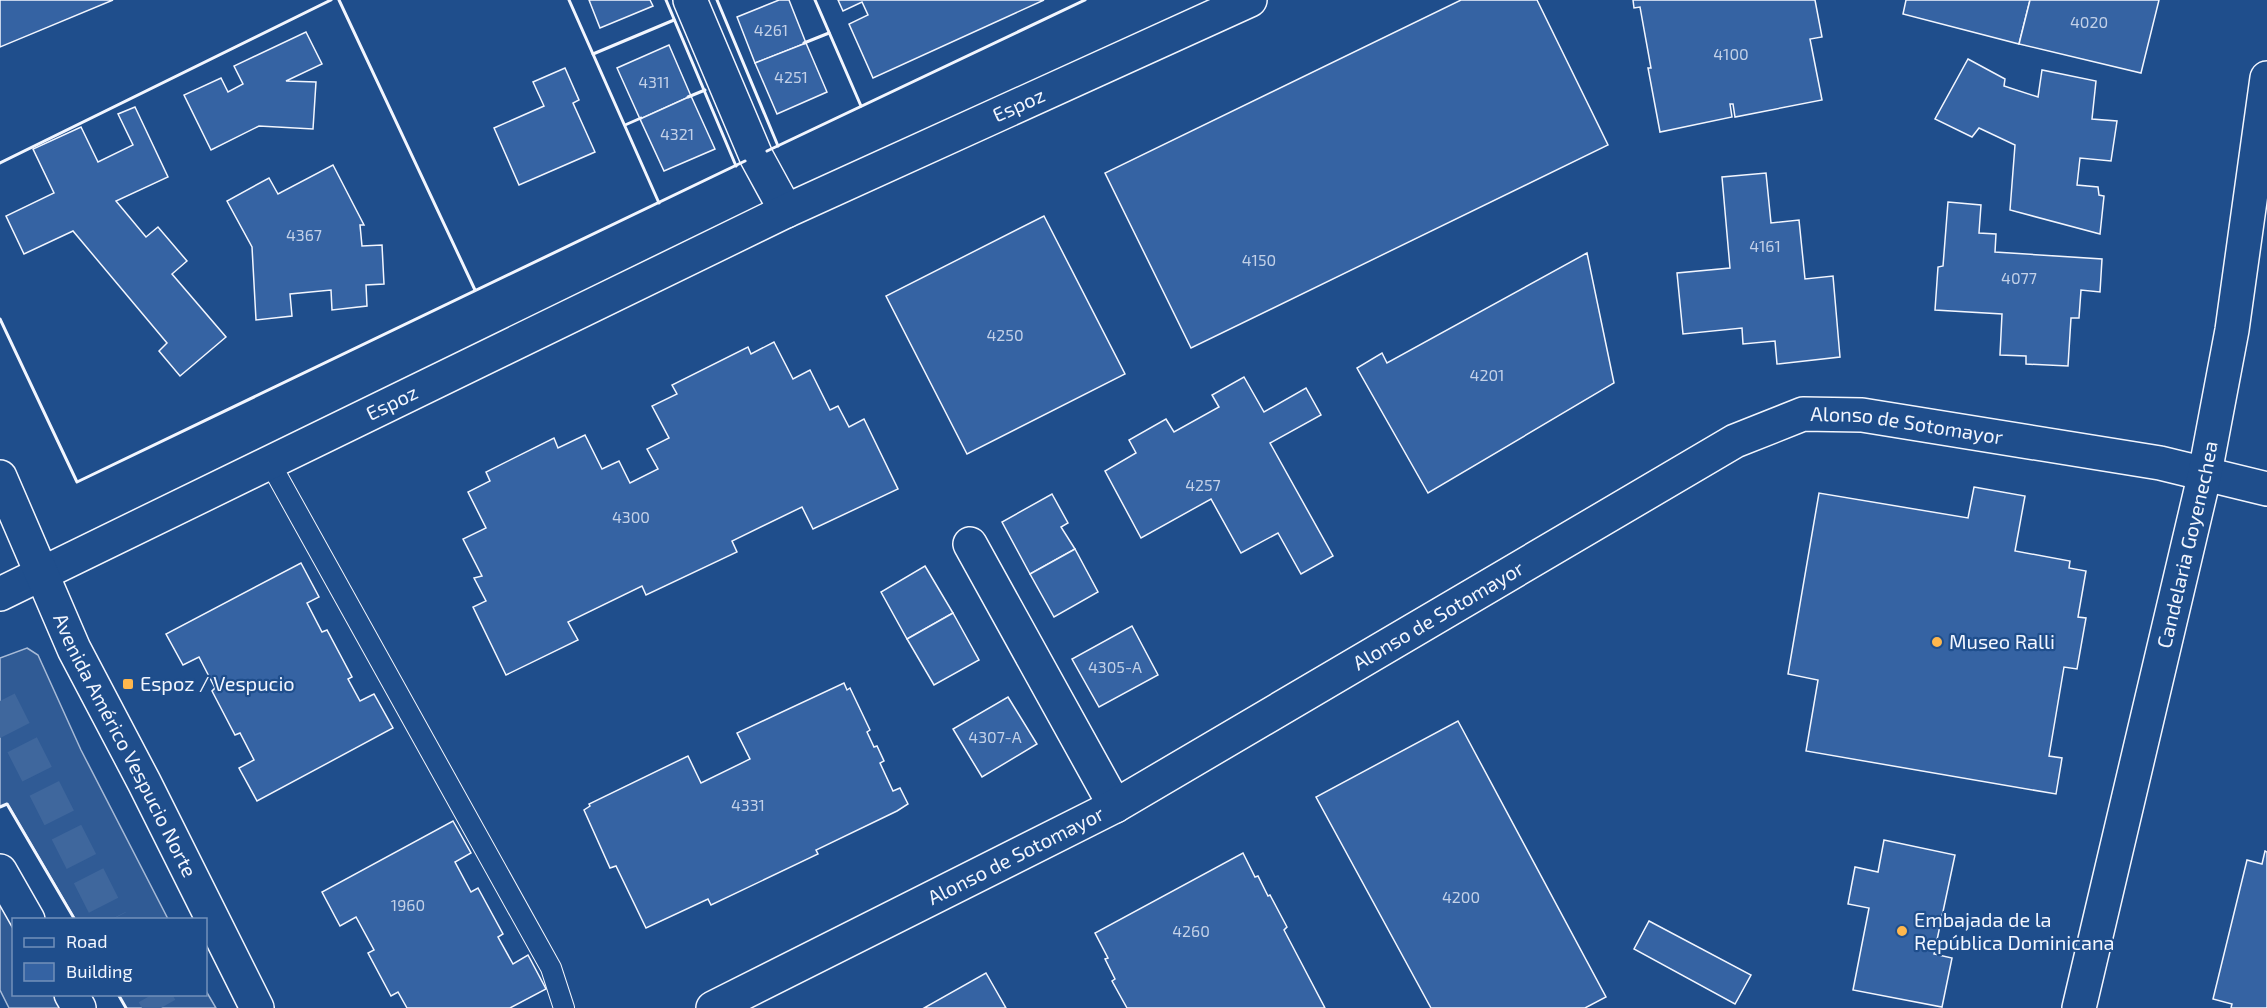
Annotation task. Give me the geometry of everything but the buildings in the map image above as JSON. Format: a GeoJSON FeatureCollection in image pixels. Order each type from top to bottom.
{"type":"FeatureCollection","features":[{"type":"Feature","properties":{"kind":"main road"},"geometry":{"type":"LineString","coordinates":[[690,0],[756,156],[786,211]]}},
{"type":"Feature","properties":{"kind":"main road","name":"Espoz"},"geometry":{"type":"LineString","coordinates":[[0,594],[786,211],[1241,2]]}},
{"type":"Feature","properties":{"kind":"main road","name":"Candelaria Goyenechea"},"geometry":{"type":"LineString","coordinates":[[2079,1008],[2205,473],[2232,330],[2267,78]]}},
{"type":"Feature","properties":{"kind":"main road","name":"Alonso de Sotomayor"},"geometry":{"type":"LineString","coordinates":[[713,1008],[1115,806],[1735,441],[1803,414],[1862,415],[2160,463],[2267,489]]}},
{"type":"Feature","properties":{"kind":"main road","name":"Avenida Américo Vespucio Norte"},"geometry":{"type":"LineString","coordinates":[[0,477],[74,649],[144,782],[257,1008]]}},
{"type":"Feature","properties":{"kind":"main road"},"geometry":{"type":"LineString","coordinates":[[970,544],[1115,806]]}},
{"type":"Feature","properties":{"kind":"main road"},"geometry":{"type":"LineString","coordinates":[[0,871],[27,918]]}},
{"type":"Feature","properties":{"kind":"lane"},"geometry":{"type":"LineString","coordinates":[[270,463],[551,968],[564,1008]]}},
{"type":"Feature","properties":{"kind":"shaded area"},"geometry":{"type":"Polygon","coordinates":[[[27,648],[38,655],[81,750],[167,918],[74,918],[8,804],[0,807],[0,658],[27,648]]]}},
{"type":"Feature","properties":{"kind":"shaded area"},"geometry":{"type":"Polygon","coordinates":[[[0,892],[13,918],[12,996],[60,996],[66,1008],[9,1008],[0,990],[0,892]]]}},
{"type":"Feature","properties":{"kind":"shaded area"},"geometry":{"type":"Polygon","coordinates":[[[207,993],[216,1008],[126,1008],[119,996],[207,996],[207,993]]]}},
{"type":"Feature","properties":{"kind":"tunnel"},"geometry":{"type":"LineString","coordinates":[[0,701],[110,918]]}},
{"type":"Feature","properties":{"kind":"tunnel"},"geometry":{"type":"LineString","coordinates":[[154,996],[161,1008]]}},
{"type":"Feature","properties":{"kind":"wall"},"geometry":{"type":"LineString","coordinates":[[0,163],[331,0]]}},
{"type":"Feature","properties":{"kind":"wall"},"geometry":{"type":"LineString","coordinates":[[339,0],[475,290]]}},
{"type":"Feature","properties":{"kind":"wall"},"geometry":{"type":"LineString","coordinates":[[569,0],[659,203]]}},
{"type":"Feature","properties":{"kind":"wall"},"geometry":{"type":"LineString","coordinates":[[666,0],[736,166]]}},
{"type":"Feature","properties":{"kind":"wall"},"geometry":{"type":"LineString","coordinates":[[717,0],[778,146]]}},
{"type":"Feature","properties":{"kind":"wall"},"geometry":{"type":"LineString","coordinates":[[815,0],[861,106]]}},
{"type":"Feature","properties":{"kind":"wall"},"geometry":{"type":"LineString","coordinates":[[767,151],[1085,0]]}},
{"type":"Feature","properties":{"kind":"wall"},"geometry":{"type":"LineString","coordinates":[[593,54],[674,20]]}},
{"type":"Feature","properties":{"kind":"wall"},"geometry":{"type":"LineString","coordinates":[[804,43],[829,33]]}},
{"type":"Feature","properties":{"kind":"wall"},"geometry":{"type":"LineString","coordinates":[[688,97],[705,90]]}},
{"type":"Feature","properties":{"kind":"wall"},"geometry":{"type":"LineString","coordinates":[[625,125],[641,118]]}},
{"type":"Feature","properties":{"kind":"wall"},"geometry":{"type":"LineString","coordinates":[[0,319],[77,482],[745,161]]}},
{"type":"Feature","properties":{"kind":"wall"},"geometry":{"type":"LineString","coordinates":[[0,807],[7,804],[74,918]]}},
{"type":"Feature","properties":{"kind":"wall"},"geometry":{"type":"LineString","coordinates":[[119,996],[126,1008]]}},
{"type":"Feature","properties":{"kind":"place","name":"Museo Ralli"},"geometry":{"type":"Point","coordinates":[1937,642]}},
{"type":"Feature","properties":{"kind":"place","name":"Espoz / Vespucio"},"geometry":{"type":"Point","coordinates":[128,684]}},
{"type":"Feature","properties":{"kind":"place","name":"Embajada de la República Dominicana"},"geometry":{"type":"Point","coordinates":[1902,931]}}]}
